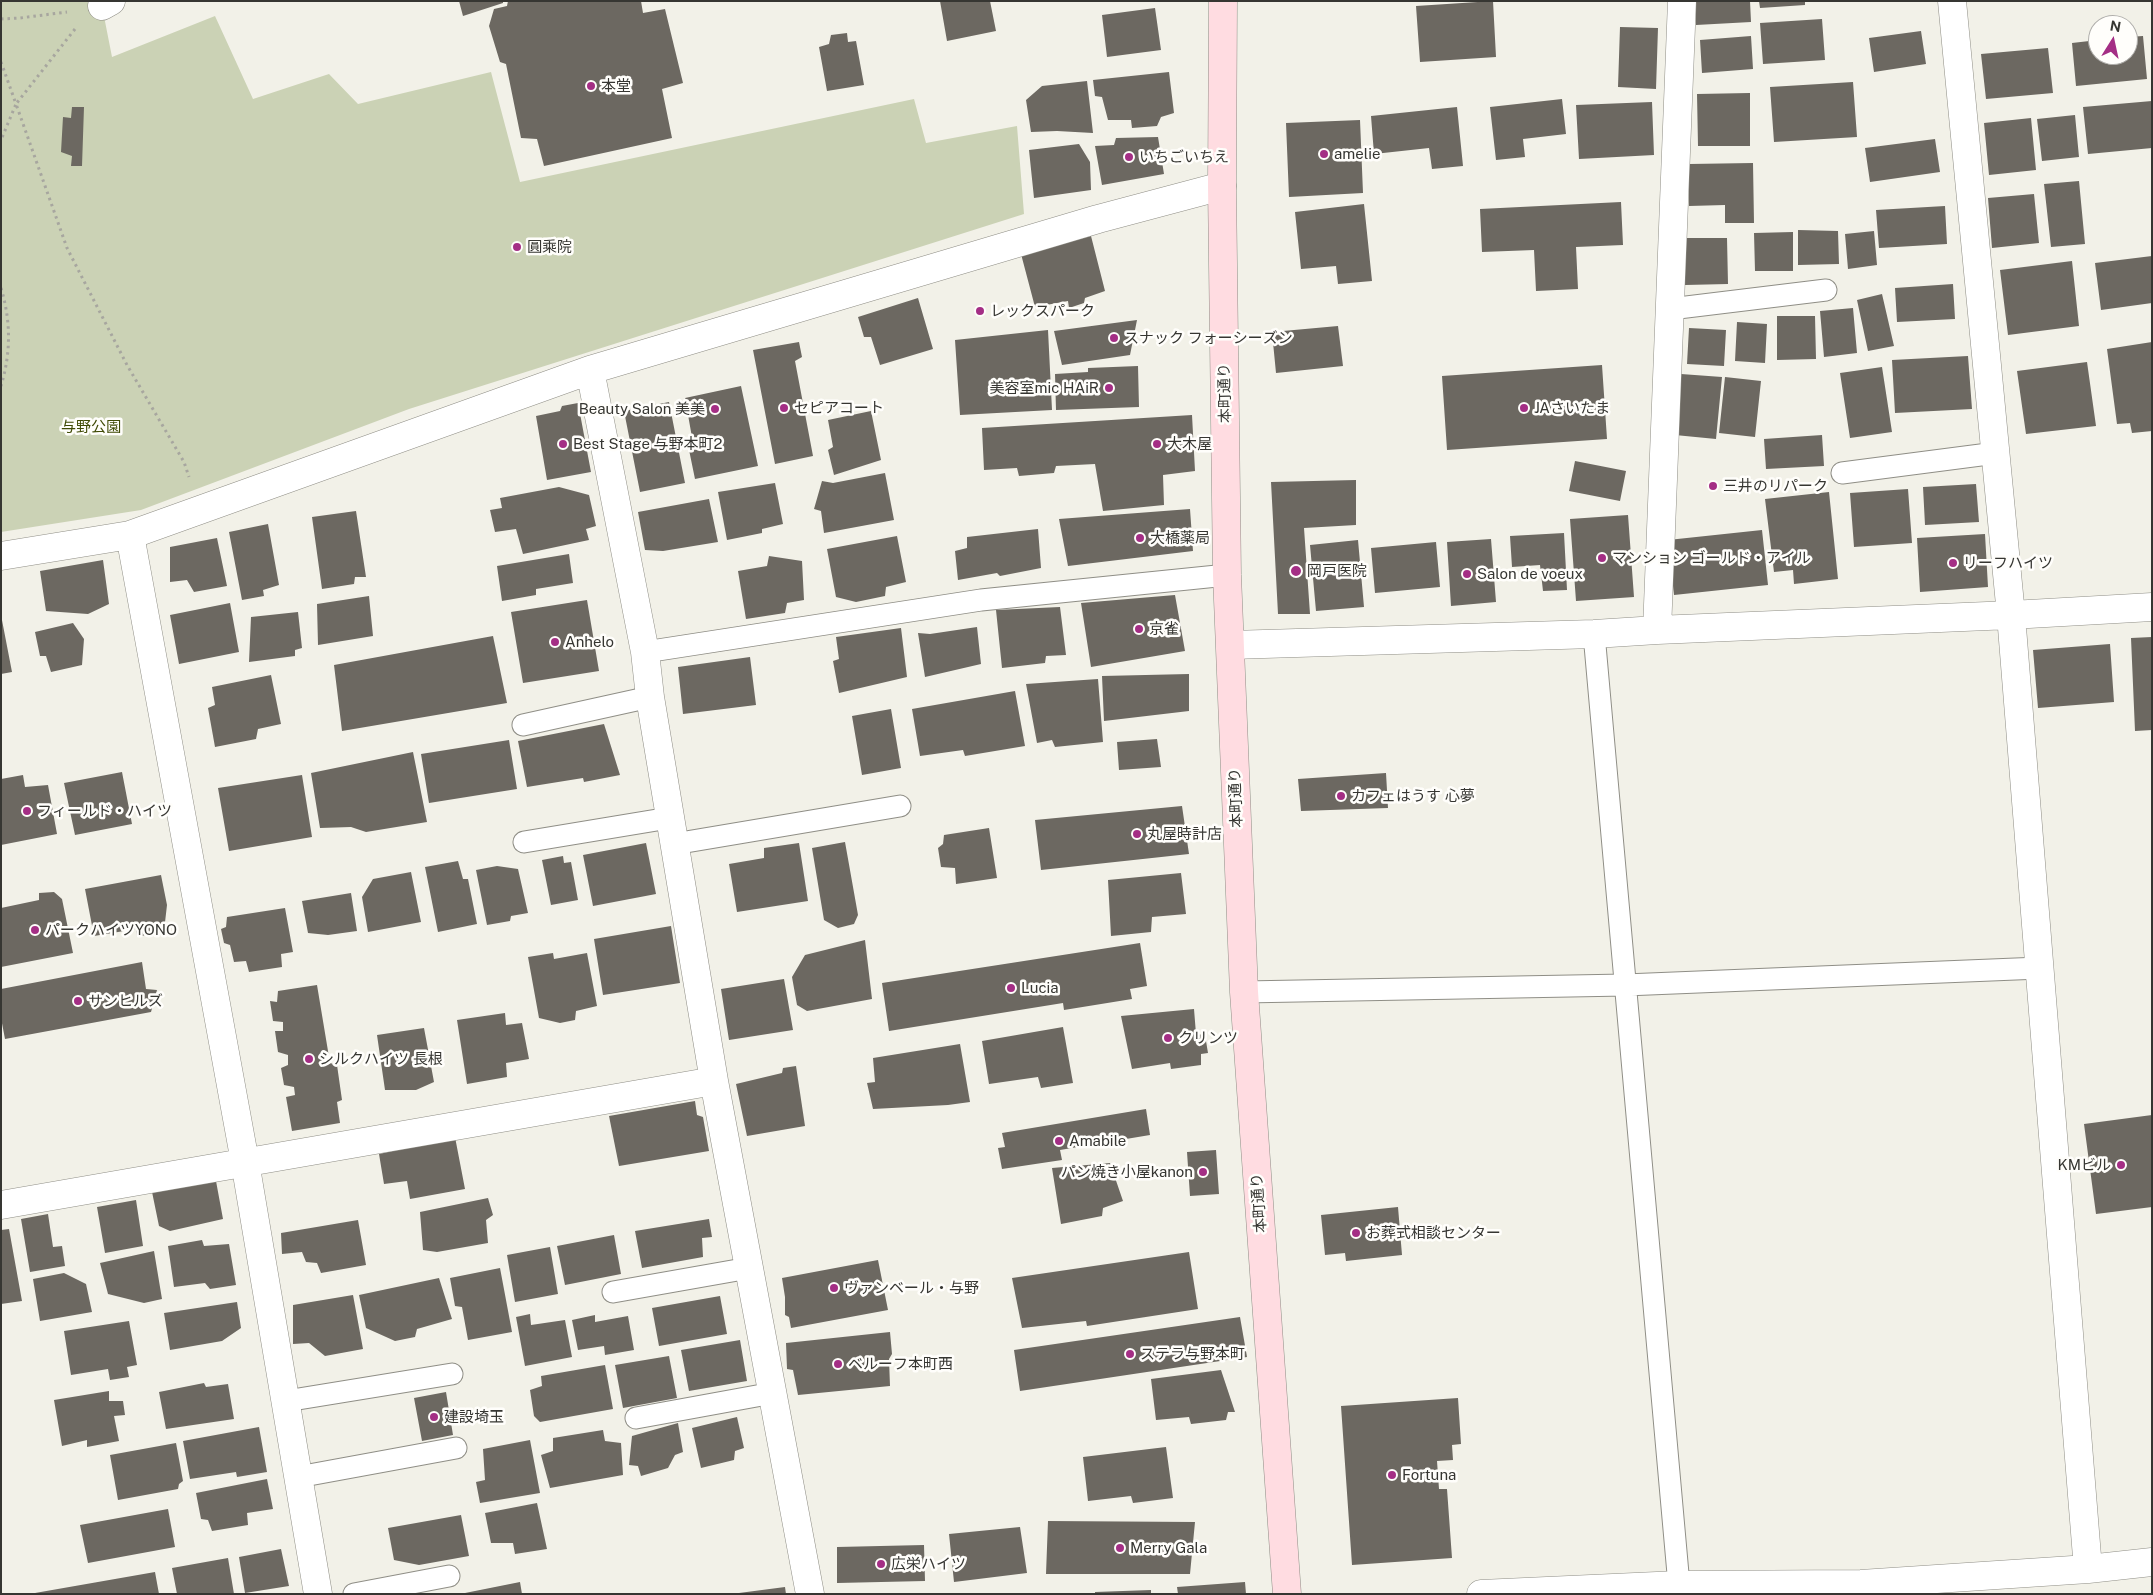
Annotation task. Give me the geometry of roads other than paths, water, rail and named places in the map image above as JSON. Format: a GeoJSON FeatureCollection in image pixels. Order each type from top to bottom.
{"type":"FeatureCollection","features":[{"type":"Feature","properties":{"kind":"main road","name":"本町通り"},"geometry":{"type":"LineString","coordinates":[[1223,1],[1222,186],[1227,575],[1244,992],[1288,1594]]}},
{"type":"Feature","properties":{"kind":"street"},"geometry":{"type":"LineString","coordinates":[[1657,630],[1682,1]]}},
{"type":"Feature","properties":{"kind":"street"},"geometry":{"type":"LineString","coordinates":[[1952,1],[2011,615],[2088,1569]]}},
{"type":"Feature","properties":{"kind":"street"},"geometry":{"type":"LineString","coordinates":[[1,556],[130,535],[590,370],[1089,222],[1222,186]]}},
{"type":"Feature","properties":{"kind":"street"},"geometry":{"type":"LineString","coordinates":[[590,370],[645,652],[650,697],[671,831],[714,1081],[810,1594]]}},
{"type":"Feature","properties":{"kind":"street"},"geometry":{"type":"LineString","coordinates":[[130,535],[245,1162],[318,1594]]}},
{"type":"Feature","properties":{"kind":"street"},"geometry":{"type":"LineString","coordinates":[[1231,645],[1594,634],[2152,607]]}},
{"type":"Feature","properties":{"kind":"street"},"geometry":{"type":"LineString","coordinates":[[1,1205],[714,1081]]}},
{"type":"Feature","properties":{"kind":"street"},"geometry":{"type":"LineString","coordinates":[[1481,1594],[1679,1586],[1862,1589],[2152,1562]]}},
{"type":"Feature","properties":{"kind":"lane"},"geometry":{"type":"LineString","coordinates":[[1670,309],[1826,290]]}},
{"type":"Feature","properties":{"kind":"lane"},"geometry":{"type":"LineString","coordinates":[[1842,473],[1996,453]]}},
{"type":"Feature","properties":{"kind":"lane"},"geometry":{"type":"LineString","coordinates":[[645,652],[981,600],[1227,575]]}},
{"type":"Feature","properties":{"kind":"lane"},"geometry":{"type":"LineString","coordinates":[[1594,634],[1679,1586]]}},
{"type":"Feature","properties":{"kind":"lane"},"geometry":{"type":"LineString","coordinates":[[523,725],[650,697]]}},
{"type":"Feature","properties":{"kind":"lane"},"geometry":{"type":"LineString","coordinates":[[524,842],[671,831],[900,806]]}},
{"type":"Feature","properties":{"kind":"lane"},"geometry":{"type":"LineString","coordinates":[[1244,992],[1625,985],[2040,968]]}},
{"type":"Feature","properties":{"kind":"lane"},"geometry":{"type":"LineString","coordinates":[[613,1292],[749,1268]]}},
{"type":"Feature","properties":{"kind":"lane"},"geometry":{"type":"LineString","coordinates":[[286,1401],[452,1374]]}},
{"type":"Feature","properties":{"kind":"lane"},"geometry":{"type":"LineString","coordinates":[[636,1418],[773,1393]]}},
{"type":"Feature","properties":{"kind":"lane"},"geometry":{"type":"LineString","coordinates":[[298,1477],[456,1448]]}},
{"type":"Feature","properties":{"kind":"lane"},"geometry":{"type":"LineString","coordinates":[[354,1594],[449,1576]]}},
{"type":"Feature","properties":{"kind":"place","name":"本堂"},"geometry":{"type":"Point","coordinates":[591,86]}},
{"type":"Feature","properties":{"kind":"place","name":"amelie"},"geometry":{"type":"Point","coordinates":[1324,154]}},
{"type":"Feature","properties":{"kind":"place","name":"いちごいちえ"},"geometry":{"type":"Point","coordinates":[1129,157]}},
{"type":"Feature","properties":{"kind":"place","name":"圓乘院"},"geometry":{"type":"Point","coordinates":[517,247]}},
{"type":"Feature","properties":{"kind":"place","name":"レックスパーク"},"geometry":{"type":"Point","coordinates":[980,311]}},
{"type":"Feature","properties":{"kind":"place","name":"スナック フォーシーズン"},"geometry":{"type":"Point","coordinates":[1114,338]}},
{"type":"Feature","properties":{"kind":"place","name":"美容室mic HAiR"},"geometry":{"type":"Point","coordinates":[1109,388]}},
{"type":"Feature","properties":{"kind":"place","name":"セピアコート"},"geometry":{"type":"Point","coordinates":[784,408]}},
{"type":"Feature","properties":{"kind":"place","name":"JAさいたま"},"geometry":{"type":"Point","coordinates":[1524,408]}},
{"type":"Feature","properties":{"kind":"place","name":"Beauty Salon 美美"},"geometry":{"type":"Point","coordinates":[715,409]}},
{"type":"Feature","properties":{"kind":"place","name":"Best Stage 与野本町2"},"geometry":{"type":"Point","coordinates":[563,444]}},
{"type":"Feature","properties":{"kind":"place","name":"大木屋"},"geometry":{"type":"Point","coordinates":[1157,444]}},
{"type":"Feature","properties":{"kind":"place","name":"三井のリパーク"},"geometry":{"type":"Point","coordinates":[1713,486]}},
{"type":"Feature","properties":{"kind":"place","name":"大橋薬局"},"geometry":{"type":"Point","coordinates":[1140,538]}},
{"type":"Feature","properties":{"kind":"place","name":"マンション ゴールド・アイル"},"geometry":{"type":"Point","coordinates":[1602,558]}},
{"type":"Feature","properties":{"kind":"place","name":"リーフハイツ"},"geometry":{"type":"Point","coordinates":[1953,563]}},
{"type":"Feature","properties":{"kind":"place","name":"岡戸医院"},"geometry":{"type":"Point","coordinates":[1296,571]}},
{"type":"Feature","properties":{"kind":"place","name":"Salon de voeux"},"geometry":{"type":"Point","coordinates":[1467,574]}},
{"type":"Feature","properties":{"kind":"place","name":"京雀"},"geometry":{"type":"Point","coordinates":[1139,629]}},
{"type":"Feature","properties":{"kind":"place","name":"Anhelo"},"geometry":{"type":"Point","coordinates":[555,642]}},
{"type":"Feature","properties":{"kind":"place","name":"カフェはうす 心夢"},"geometry":{"type":"Point","coordinates":[1341,796]}},
{"type":"Feature","properties":{"kind":"place","name":"フィールド・ハイツ"},"geometry":{"type":"Point","coordinates":[27,811]}},
{"type":"Feature","properties":{"kind":"place","name":"丸屋時計店"},"geometry":{"type":"Point","coordinates":[1137,834]}},
{"type":"Feature","properties":{"kind":"place","name":"パークハイツYONO"},"geometry":{"type":"Point","coordinates":[35,930]}},
{"type":"Feature","properties":{"kind":"place","name":"Lucia"},"geometry":{"type":"Point","coordinates":[1011,988]}},
{"type":"Feature","properties":{"kind":"place","name":"サンヒルズ"},"geometry":{"type":"Point","coordinates":[78,1001]}},
{"type":"Feature","properties":{"kind":"place","name":"クリンツ"},"geometry":{"type":"Point","coordinates":[1168,1038]}},
{"type":"Feature","properties":{"kind":"place","name":"シルクハイツ 長根"},"geometry":{"type":"Point","coordinates":[309,1059]}},
{"type":"Feature","properties":{"kind":"place","name":"Amabile"},"geometry":{"type":"Point","coordinates":[1059,1141]}},
{"type":"Feature","properties":{"kind":"place","name":"KMビル"},"geometry":{"type":"Point","coordinates":[2121,1165]}},
{"type":"Feature","properties":{"kind":"place","name":"パン焼き小屋kanon"},"geometry":{"type":"Point","coordinates":[1203,1172]}},
{"type":"Feature","properties":{"kind":"place","name":"お葬式相談センター"},"geometry":{"type":"Point","coordinates":[1356,1233]}},
{"type":"Feature","properties":{"kind":"place","name":"ヴァンベール・与野"},"geometry":{"type":"Point","coordinates":[834,1288]}},
{"type":"Feature","properties":{"kind":"place","name":"ステラ与野本町"},"geometry":{"type":"Point","coordinates":[1130,1354]}},
{"type":"Feature","properties":{"kind":"place","name":"ベルーフ本町西"},"geometry":{"type":"Point","coordinates":[838,1364]}},
{"type":"Feature","properties":{"kind":"place","name":"建設埼玉"},"geometry":{"type":"Point","coordinates":[434,1417]}},
{"type":"Feature","properties":{"kind":"place","name":"Fortuna"},"geometry":{"type":"Point","coordinates":[1392,1475]}},
{"type":"Feature","properties":{"kind":"place","name":"Merry Gala"},"geometry":{"type":"Point","coordinates":[1120,1548]}},
{"type":"Feature","properties":{"kind":"place","name":"広栄ハイツ"},"geometry":{"type":"Point","coordinates":[881,1564]}},
{"type":"Feature","properties":{"kind":"park label","name":"与野公園"},"geometry":{"type":"Point","coordinates":[91,427]}}]}
